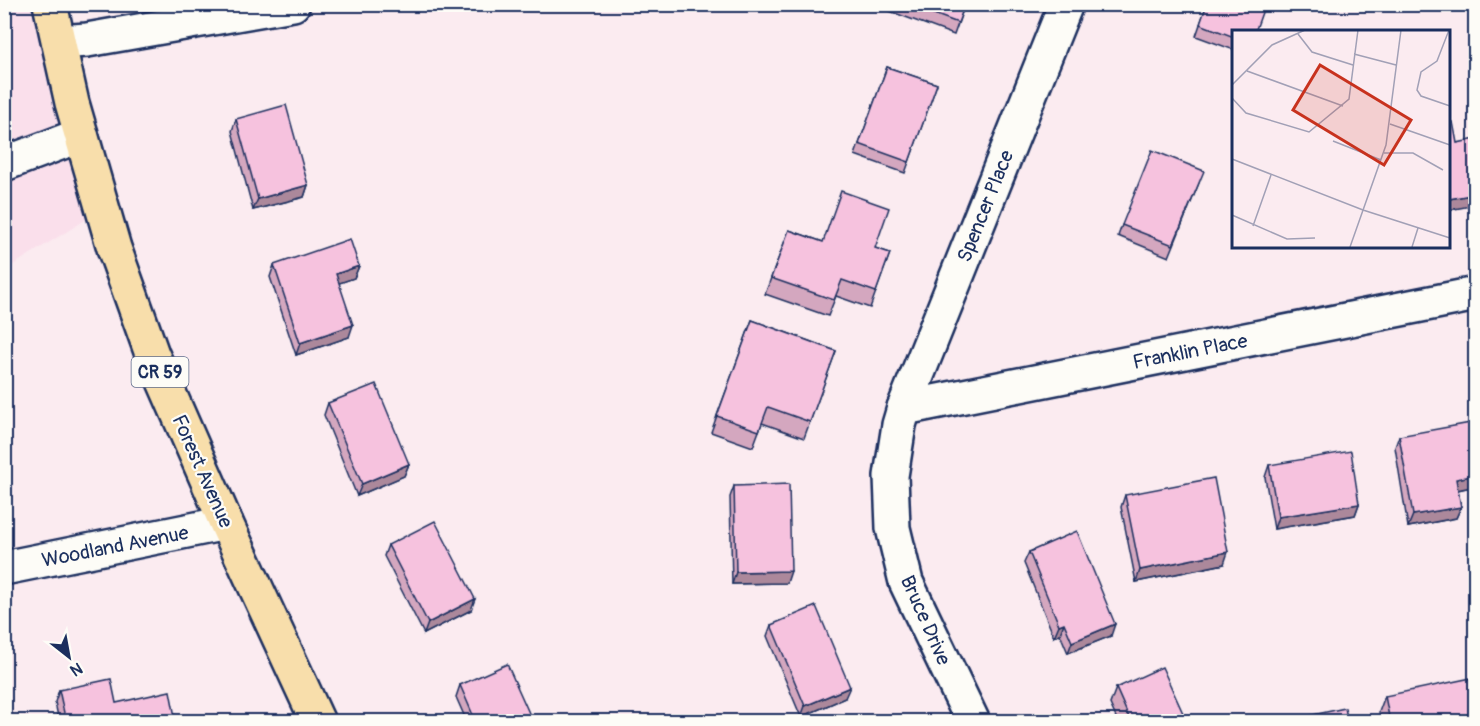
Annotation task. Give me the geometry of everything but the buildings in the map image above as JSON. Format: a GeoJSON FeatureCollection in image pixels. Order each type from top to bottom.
{"type":"FeatureCollection","features":[{"type":"Feature","properties":{"kind":"main road","name":"Forest Avenue"},"geometry":{"type":"LineString","coordinates":[[50,4],[81,135],[114,248],[152,354],[226,523],[318,722]]}},
{"type":"Feature","properties":{"kind":"street"},"geometry":{"type":"LineString","coordinates":[[59,42],[87,40],[293,4]]}},
{"type":"Feature","properties":{"kind":"street","name":"Spencer Place"},"geometry":{"type":"LineString","coordinates":[[904,408],[1066,4]]}},
{"type":"Feature","properties":{"kind":"street"},"geometry":{"type":"LineString","coordinates":[[4,164],[81,135]]}},
{"type":"Feature","properties":{"kind":"street","name":"Franklin Place"},"geometry":{"type":"LineString","coordinates":[[904,408],[1476,294]]}},
{"type":"Feature","properties":{"kind":"street","name":"Bruce Drive"},"geometry":{"type":"LineString","coordinates":[[904,408],[898,425],[891,476],[893,528],[906,582],[973,722]]}},
{"type":"Feature","properties":{"kind":"street","name":"Woodland Avenue"},"geometry":{"type":"LineString","coordinates":[[4,568],[226,523]]}},
{"type":"Feature","properties":{"kind":"shaded area"},"geometry":{"type":"Polygon","coordinates":[[[5,5],[52,5],[103,209],[5,270],[5,5]]]}}]}
